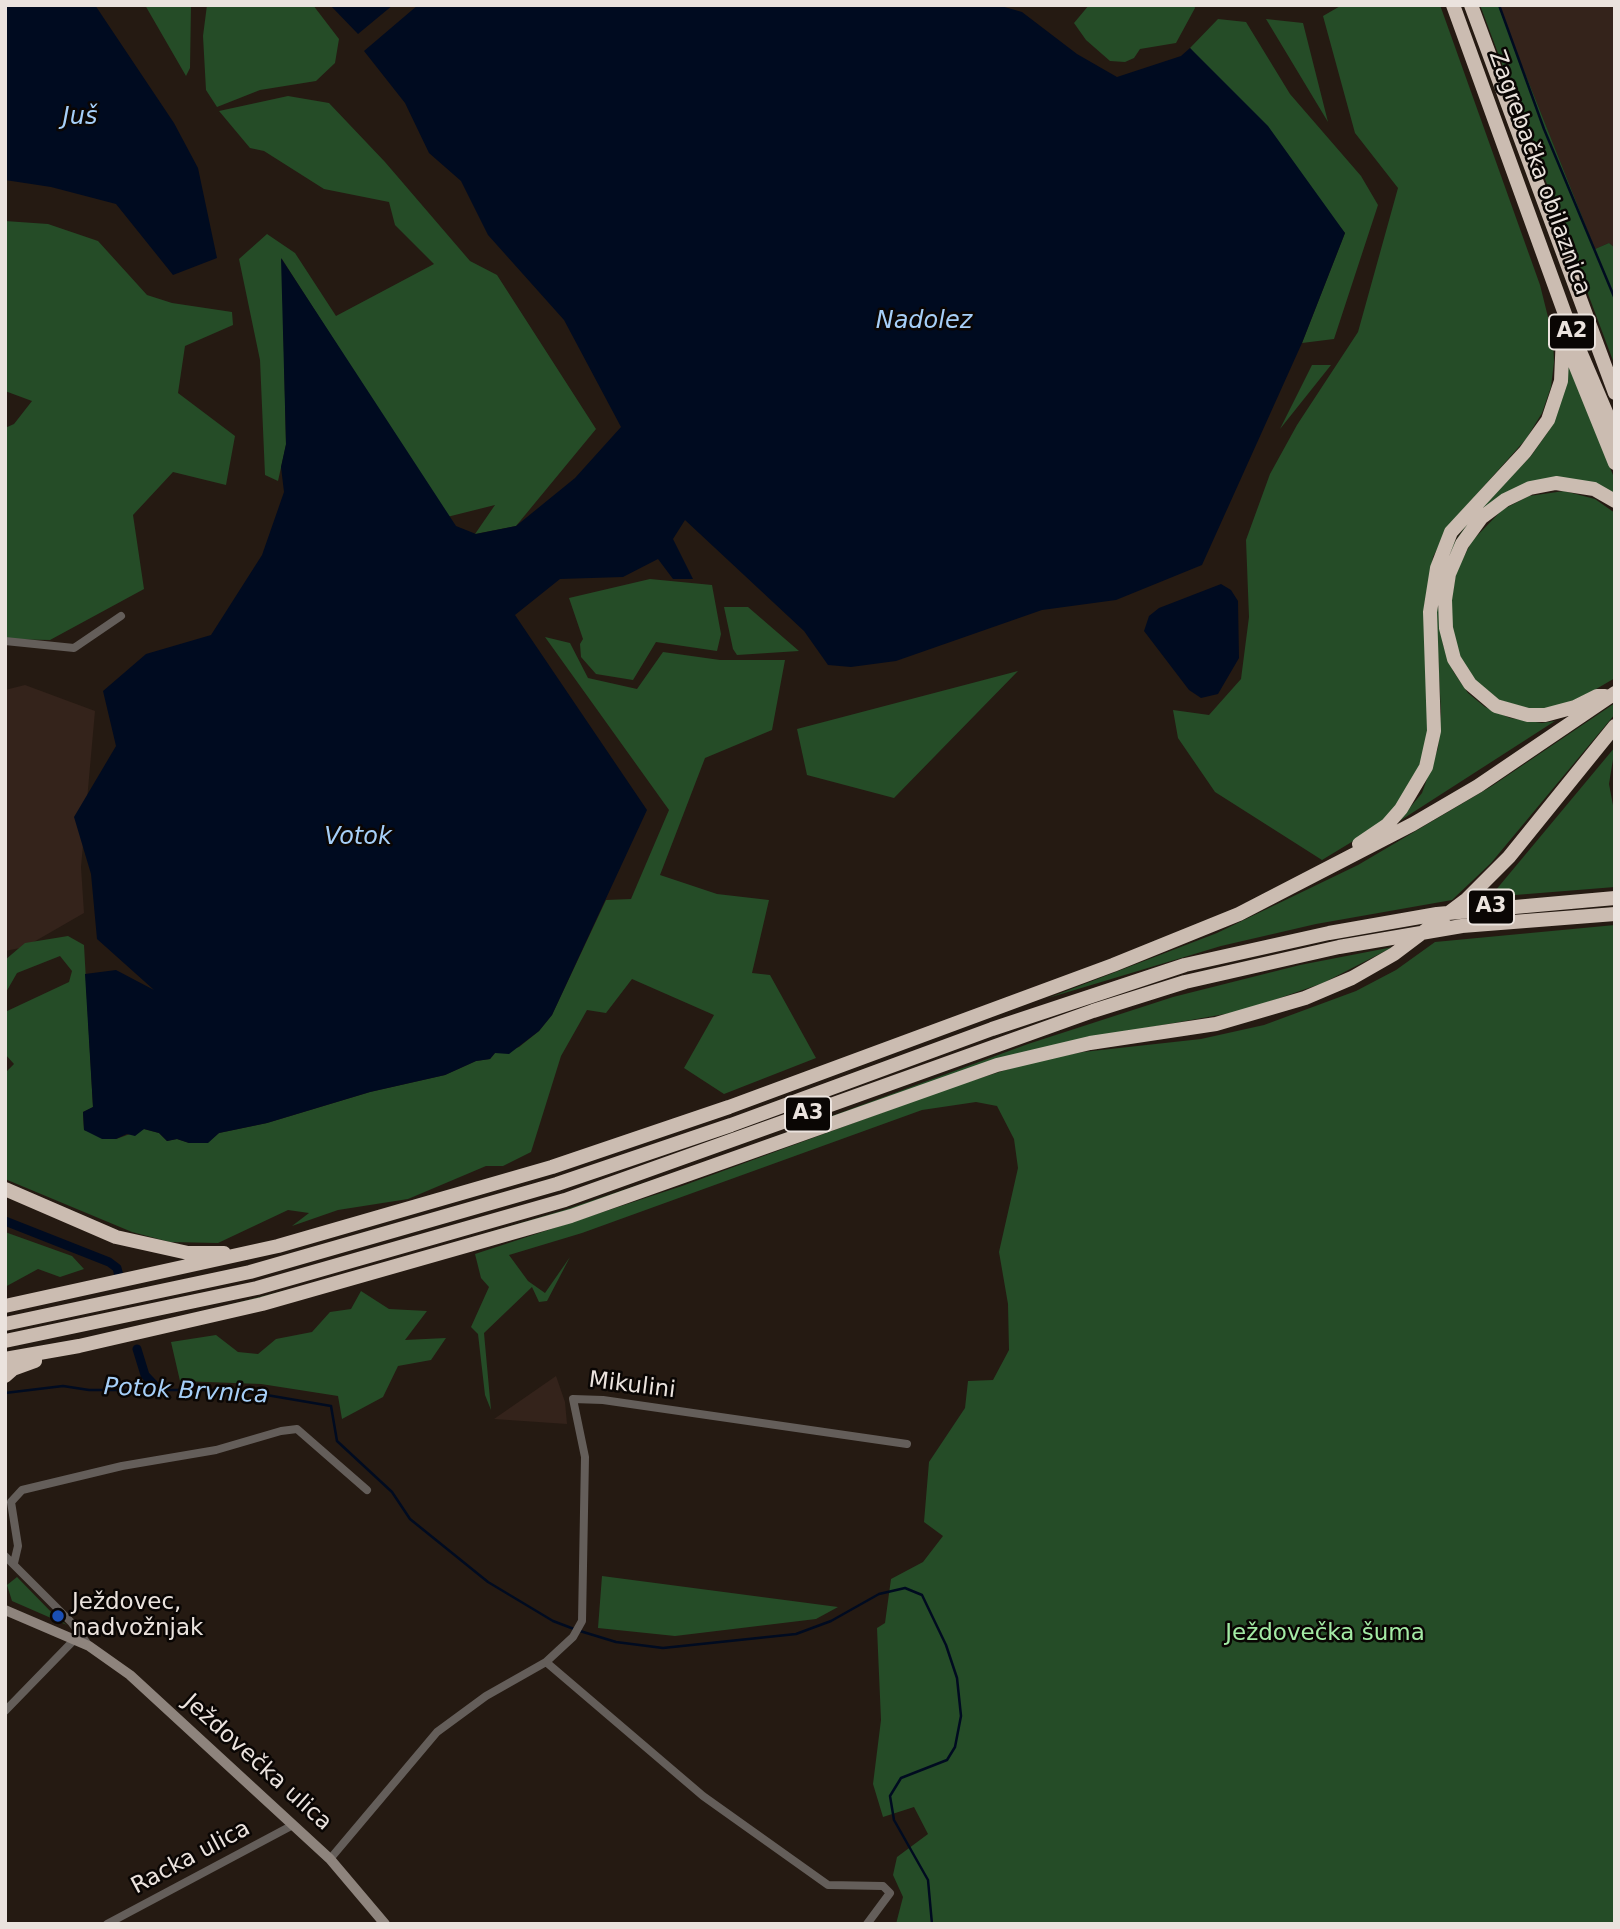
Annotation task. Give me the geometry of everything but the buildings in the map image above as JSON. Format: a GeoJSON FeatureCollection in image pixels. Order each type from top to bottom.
{"type":"FeatureCollection","features":[{"type":"Feature","properties":{"kind":"highway","name":"Zagrebačka obilaznica"},"geometry":{"type":"LineString","coordinates":[[1453,5],[1570,328],[1615,433]]}},
{"type":"Feature","properties":{"kind":"highway","name":"Zagrebačka obilaznica"},"geometry":{"type":"LineString","coordinates":[[1471,5],[1615,393]]}},
{"type":"Feature","properties":{"kind":"highway"},"geometry":{"type":"LineString","coordinates":[[1537,233],[1538,254],[1563,335],[1615,463]]}},
{"type":"Feature","properties":{"kind":"highway"},"geometry":{"type":"LineString","coordinates":[[1573,283],[1615,376]]}},
{"type":"Feature","properties":{"kind":"highway"},"geometry":{"type":"LineString","coordinates":[[1301,884],[1310,871],[1387,825],[1415,789],[1426,767],[1434,731],[1430,612],[1437,568],[1451,532],[1525,452],[1548,420],[1561,382],[1563,335]]}},
{"type":"Feature","properties":{"kind":"highway"},"geometry":{"type":"LineString","coordinates":[[1612,695],[1597,696],[1576,707],[1545,715],[1528,715],[1496,706],[1461,674],[1449,643],[1445,613],[1449,574],[1462,544],[1481,518],[1505,499],[1530,488],[1556,483],[1594,489],[1615,501]]}},
{"type":"Feature","properties":{"kind":"highway"},"geometry":{"type":"LineString","coordinates":[[5,1306],[278,1246],[552,1167],[729,1107],[1176,940],[1301,884],[1478,786],[1612,695]]}},
{"type":"Feature","properties":{"kind":"highway"},"geometry":{"type":"LineString","coordinates":[[5,1359],[79,1346],[335,1285],[571,1216],[997,1065],[1090,1043],[1216,1024],[1273,1009],[1352,978],[1436,925],[1467,899],[1509,857],[1615,726]]}},
{"type":"Feature","properties":{"kind":"highway"},"geometry":{"type":"LineString","coordinates":[[1556,796],[1572,790],[1615,741]]}},
{"type":"Feature","properties":{"kind":"highway","name":"A3"},"geometry":{"type":"LineString","coordinates":[[5,1324],[250,1272],[544,1188],[731,1125],[992,1029],[1185,965],[1329,933],[1437,914],[1615,898]]}},
{"type":"Feature","properties":{"kind":"highway","name":"A3"},"geometry":{"type":"LineString","coordinates":[[5,1341],[257,1288],[565,1200],[1081,1015],[1185,982],[1339,947],[1462,926],[1615,914]]}},
{"type":"Feature","properties":{"kind":"highway"},"geometry":{"type":"LineString","coordinates":[[5,1189],[116,1237],[143,1244],[198,1254],[278,1246]]}},
{"type":"Feature","properties":{"kind":"highway"},"geometry":{"type":"LineString","coordinates":[[5,1376],[20,1366],[66,1354],[79,1346]]}},
{"type":"Feature","properties":{"kind":"main road","name":"Ježdovečka ulica"},"geometry":{"type":"LineString","coordinates":[[5,1610],[89,1646],[130,1675],[330,1858],[385,1924]]}},
{"type":"Feature","properties":{"kind":"street"},"geometry":{"type":"LineString","coordinates":[[5,641],[74,648],[121,616]]}},
{"type":"Feature","properties":{"kind":"street","name":"Mikulini"},"geometry":{"type":"LineString","coordinates":[[546,1662],[573,1637],[582,1620],[585,1457],[573,1399],[603,1400],[906,1444]]}},
{"type":"Feature","properties":{"kind":"street"},"geometry":{"type":"LineString","coordinates":[[13,1563],[18,1546],[11,1502],[22,1490],[122,1466],[216,1450],[281,1431],[297,1429],[367,1490]]}},
{"type":"Feature","properties":{"kind":"street","name":"Ježdovečka ulica"},"geometry":{"type":"LineString","coordinates":[[5,1556],[72,1623],[89,1646]]}},
{"type":"Feature","properties":{"kind":"street"},"geometry":{"type":"LineString","coordinates":[[5,1710],[75,1639]]}},
{"type":"Feature","properties":{"kind":"street"},"geometry":{"type":"LineString","coordinates":[[330,1858],[437,1732],[486,1696],[546,1662],[703,1796],[828,1885],[883,1886],[890,1893],[867,1924]]}},
{"type":"Feature","properties":{"kind":"street","name":"Racka ulica"},"geometry":{"type":"LineString","coordinates":[[107,1924],[293,1825]]}},
{"type":"Feature","properties":{"kind":"shaded area"},"geometry":{"type":"Polygon","coordinates":[[[1498,5],[1615,5],[1615,248],[1609,243],[1595,249],[1498,5]]]}},
{"type":"Feature","properties":{"kind":"shaded area"},"geometry":{"type":"Polygon","coordinates":[[[25,685],[95,711],[81,867],[84,913],[25,947],[5,951],[5,690],[25,685]]]}},
{"type":"Feature","properties":{"kind":"shaded area"},"geometry":{"type":"Polygon","coordinates":[[[556,1376],[565,1402],[567,1424],[494,1419],[556,1376]]]}},
{"type":"Feature","properties":{"kind":"green space"},"geometry":{"type":"Polygon","coordinates":[[[145,5],[191,5],[190,68],[186,76],[145,5]]]}},
{"type":"Feature","properties":{"kind":"green space"},"geometry":{"type":"Polygon","coordinates":[[[207,5],[313,5],[339,39],[335,63],[316,81],[260,90],[217,107],[206,90],[203,36],[207,5]]]}},
{"type":"Feature","properties":{"kind":"green space"},"geometry":{"type":"Polygon","coordinates":[[[1089,5],[1194,5],[1195,8],[1176,43],[1140,49],[1134,58],[1125,62],[1110,61],[1086,40],[1074,23],[1089,5]]]}},
{"type":"Feature","properties":{"kind":"green space"},"geometry":{"type":"Polygon","coordinates":[[[1342,5],[1440,5],[1540,285],[1553,337],[1554,362],[1551,387],[1542,413],[1526,439],[1450,524],[1433,557],[1424,608],[1429,712],[1427,740],[1420,767],[1392,812],[1373,829],[1322,860],[1215,792],[1178,738],[1173,710],[1209,715],[1241,679],[1249,617],[1246,540],[1270,474],[1297,425],[1358,332],[1398,188],[1355,133],[1323,16],[1342,5]]]}},
{"type":"Feature","properties":{"kind":"green space"},"geometry":{"type":"Polygon","coordinates":[[[1480,5],[1498,5],[1595,249],[1609,243],[1615,248],[1615,366],[1480,5]]]}},
{"type":"Feature","properties":{"kind":"green space"},"geometry":{"type":"Polygon","coordinates":[[[1218,19],[1246,22],[1290,94],[1361,176],[1378,205],[1334,339],[1302,343],[1345,233],[1190,48],[1218,19]]]}},
{"type":"Feature","properties":{"kind":"green space"},"geometry":{"type":"Polygon","coordinates":[[[1266,19],[1303,23],[1328,122],[1266,19]]]}},
{"type":"Feature","properties":{"kind":"green space"},"geometry":{"type":"Polygon","coordinates":[[[288,96],[329,103],[385,162],[470,261],[497,275],[596,429],[516,526],[475,534],[495,505],[447,517],[282,259],[286,445],[278,481],[265,475],[260,360],[239,259],[267,234],[295,253],[336,316],[434,264],[395,225],[389,202],[324,189],[264,151],[250,148],[219,111],[288,96]]]}},
{"type":"Feature","properties":{"kind":"green space"},"geometry":{"type":"Polygon","coordinates":[[[5,221],[48,224],[98,241],[147,295],[172,303],[232,312],[233,325],[185,346],[178,393],[235,436],[226,485],[173,472],[133,515],[144,589],[50,640],[5,639],[5,428],[14,424],[32,401],[5,391],[5,221]]]}},
{"type":"Feature","properties":{"kind":"green space"},"geometry":{"type":"Polygon","coordinates":[[[1566,359],[1615,480],[1615,496],[1549,478],[1460,537],[1449,556],[1452,546],[1471,518],[1531,456],[1548,432],[1558,411],[1566,359]]]}},
{"type":"Feature","properties":{"kind":"green space"},"geometry":{"type":"Polygon","coordinates":[[[1312,365],[1331,365],[1280,429],[1312,365]]]}},
{"type":"Feature","properties":{"kind":"green space"},"geometry":{"type":"Polygon","coordinates":[[[1564,491],[1595,499],[1615,513],[1615,678],[1579,699],[1547,709],[1530,709],[1499,700],[1470,676],[1462,664],[1454,641],[1450,611],[1456,572],[1472,541],[1502,510],[1529,496],[1564,491]]]}},
{"type":"Feature","properties":{"kind":"green space"},"geometry":{"type":"Polygon","coordinates":[[[650,579],[712,585],[721,634],[717,651],[656,642],[633,680],[596,674],[581,657],[580,644],[583,639],[569,598],[650,579]]]}},
{"type":"Feature","properties":{"kind":"green space"},"geometry":{"type":"Polygon","coordinates":[[[1438,603],[1443,645],[1453,671],[1468,693],[1485,707],[1510,718],[1542,723],[1555,721],[1398,822],[1422,793],[1438,748],[1441,712],[1436,617],[1438,603]]]}},
{"type":"Feature","properties":{"kind":"green space"},"geometry":{"type":"Polygon","coordinates":[[[724,607],[748,607],[799,651],[737,655],[733,649],[724,607]]]}},
{"type":"Feature","properties":{"kind":"green space"},"geometry":{"type":"Polygon","coordinates":[[[545,637],[570,643],[588,678],[637,689],[663,652],[720,660],[785,660],[772,730],[705,758],[660,875],[717,894],[769,900],[752,973],[770,975],[816,1058],[724,1094],[684,1068],[714,1015],[632,979],[606,1013],[587,1010],[561,1056],[531,1152],[503,1166],[486,1166],[408,1199],[338,1210],[292,1226],[309,1213],[288,1210],[218,1243],[170,1242],[132,1232],[5,1179],[5,1073],[14,1064],[5,1054],[5,1012],[69,982],[72,971],[60,956],[17,973],[5,994],[5,960],[25,943],[68,936],[84,945],[93,1107],[83,1112],[84,1130],[116,1139],[144,1129],[159,1133],[167,1141],[177,1139],[189,1143],[207,1143],[219,1133],[267,1123],[370,1092],[445,1075],[476,1061],[490,1059],[495,1053],[519,1047],[539,1031],[552,1015],[606,900],[631,899],[669,810],[545,637]]]}},
{"type":"Feature","properties":{"kind":"green space"},"geometry":{"type":"Polygon","coordinates":[[[1018,671],[894,798],[807,775],[797,729],[1018,671]]]}},
{"type":"Feature","properties":{"kind":"green space"},"geometry":{"type":"Polygon","coordinates":[[[1615,703],[1615,714],[1491,863],[1452,900],[1316,924],[1221,946],[1048,998],[1217,933],[1358,865],[1492,786],[1615,703]]]}},
{"type":"Feature","properties":{"kind":"green space"},"geometry":{"type":"Polygon","coordinates":[[[1615,747],[1609,784],[1615,816],[1615,887],[1490,897],[1615,747]]]}},
{"type":"Feature","properties":{"kind":"green space","name":"Ježdovečka šuma"},"geometry":{"type":"Polygon","coordinates":[[[1615,925],[1615,1924],[896,1924],[903,1897],[893,1875],[897,1857],[928,1834],[914,1807],[883,1817],[873,1784],[881,1720],[877,1628],[885,1623],[891,1579],[923,1562],[943,1536],[924,1522],[929,1462],[965,1408],[968,1381],[993,1380],[1009,1350],[1008,1304],[999,1252],[1018,1168],[1014,1139],[997,1106],[976,1102],[922,1110],[582,1233],[509,1255],[528,1281],[545,1293],[570,1257],[547,1301],[539,1302],[532,1287],[484,1333],[491,1410],[485,1395],[478,1334],[471,1327],[489,1287],[481,1278],[475,1254],[682,1186],[949,1088],[1031,1062],[1083,1052],[1201,1039],[1264,1025],[1356,991],[1396,970],[1435,942],[1615,925]]]}},
{"type":"Feature","properties":{"kind":"green space"},"geometry":{"type":"Polygon","coordinates":[[[1393,947],[1323,983],[1242,1011],[1066,1042],[571,1211],[301,1288],[212,1309],[350,1274],[564,1210],[709,1161],[1028,1044],[1173,997],[1300,965],[1393,947]]]}},
{"type":"Feature","properties":{"kind":"green space"},"geometry":{"type":"Polygon","coordinates":[[[5,1232],[72,1256],[84,1269],[60,1277],[38,1269],[5,1287],[5,1232]]]}},
{"type":"Feature","properties":{"kind":"green space"},"geometry":{"type":"Polygon","coordinates":[[[361,1291],[389,1309],[427,1311],[405,1340],[446,1338],[431,1360],[398,1366],[383,1397],[342,1419],[338,1396],[261,1384],[180,1381],[171,1342],[216,1335],[238,1352],[258,1354],[276,1339],[312,1332],[330,1312],[351,1309],[361,1291]]]}},
{"type":"Feature","properties":{"kind":"green space"},"geometry":{"type":"Polygon","coordinates":[[[602,1576],[838,1607],[816,1619],[675,1636],[598,1628],[602,1576]]]}},
{"type":"Feature","properties":{"kind":"green space"},"geometry":{"type":"Polygon","coordinates":[[[17,1577],[67,1625],[12,1601],[7,1585],[17,1577]]]}},
{"type":"Feature","properties":{"kind":"water","name":"Juš"},"geometry":{"type":"Polygon","coordinates":[[[5,5],[95,5],[174,123],[198,168],[217,258],[173,275],[116,204],[51,187],[5,180],[5,5]]]}},
{"type":"Feature","properties":{"kind":"water"},"geometry":{"type":"Polygon","coordinates":[[[330,5],[393,5],[358,34],[330,5]]]}},
{"type":"Feature","properties":{"kind":"water","name":"Nadolez"},"geometry":{"type":"Polygon","coordinates":[[[418,5],[1001,6],[1022,12],[1077,54],[1117,77],[1181,56],[1190,48],[1268,126],[1345,233],[1302,343],[1202,565],[1116,600],[1042,610],[896,661],[851,667],[828,665],[804,631],[685,520],[673,539],[693,579],[673,579],[658,559],[623,577],[560,579],[515,615],[647,810],[552,1015],[539,1031],[509,1054],[495,1053],[490,1059],[476,1061],[445,1075],[370,1092],[267,1123],[219,1133],[208,1143],[189,1143],[177,1139],[167,1141],[159,1133],[144,1129],[135,1136],[127,1134],[116,1139],[102,1139],[84,1130],[83,1112],[93,1107],[85,974],[116,970],[154,990],[97,939],[91,874],[74,817],[116,746],[103,691],[146,654],[211,635],[262,555],[284,492],[281,467],[286,444],[281,258],[456,526],[476,534],[516,526],[575,478],[621,427],[564,320],[488,235],[461,181],[429,153],[405,103],[364,51],[418,5]]]}},
{"type":"Feature","properties":{"kind":"water"},"geometry":{"type":"Polygon","coordinates":[[[1221,584],[1231,590],[1238,601],[1239,658],[1218,694],[1201,698],[1189,690],[1144,631],[1149,616],[1159,608],[1221,584]]]}},
{"type":"Feature","properties":{"kind":"waterway"},"geometry":{"type":"LineString","coordinates":[[1499,5],[1544,129],[1615,299]]}},
{"type":"Feature","properties":{"kind":"waterway"},"geometry":{"type":"LineString","coordinates":[[5,1221],[109,1262],[117,1268],[119,1276]]}},
{"type":"Feature","properties":{"kind":"waterway"},"geometry":{"type":"LineString","coordinates":[[137,1349],[145,1375],[160,1391]]}},
{"type":"Feature","properties":{"kind":"waterway","name":"Potok Brvnica"},"geometry":{"type":"LineString","coordinates":[[5,1393],[63,1386],[89,1390],[237,1390],[331,1406],[337,1441],[392,1492],[410,1519],[488,1582],[553,1621],[574,1629]]}},
{"type":"Feature","properties":{"kind":"waterway","name":"Potok Brvnica"},"geometry":{"type":"LineString","coordinates":[[580,1631],[616,1642],[663,1648],[796,1634],[831,1621],[879,1594],[905,1588],[922,1595],[946,1645],[957,1678],[961,1716],[955,1747],[947,1760],[901,1778],[890,1796],[894,1820],[928,1880],[932,1924]]}},
{"type":"Feature","properties":{"kind":"place","name":"Ježdovec, nadvožnjak"},"geometry":{"type":"Point","coordinates":[58,1616]}},
{"type":"Feature","properties":{"kind":"water label","name":"Votok"},"geometry":{"type":"Point","coordinates":[358,838]}}]}
